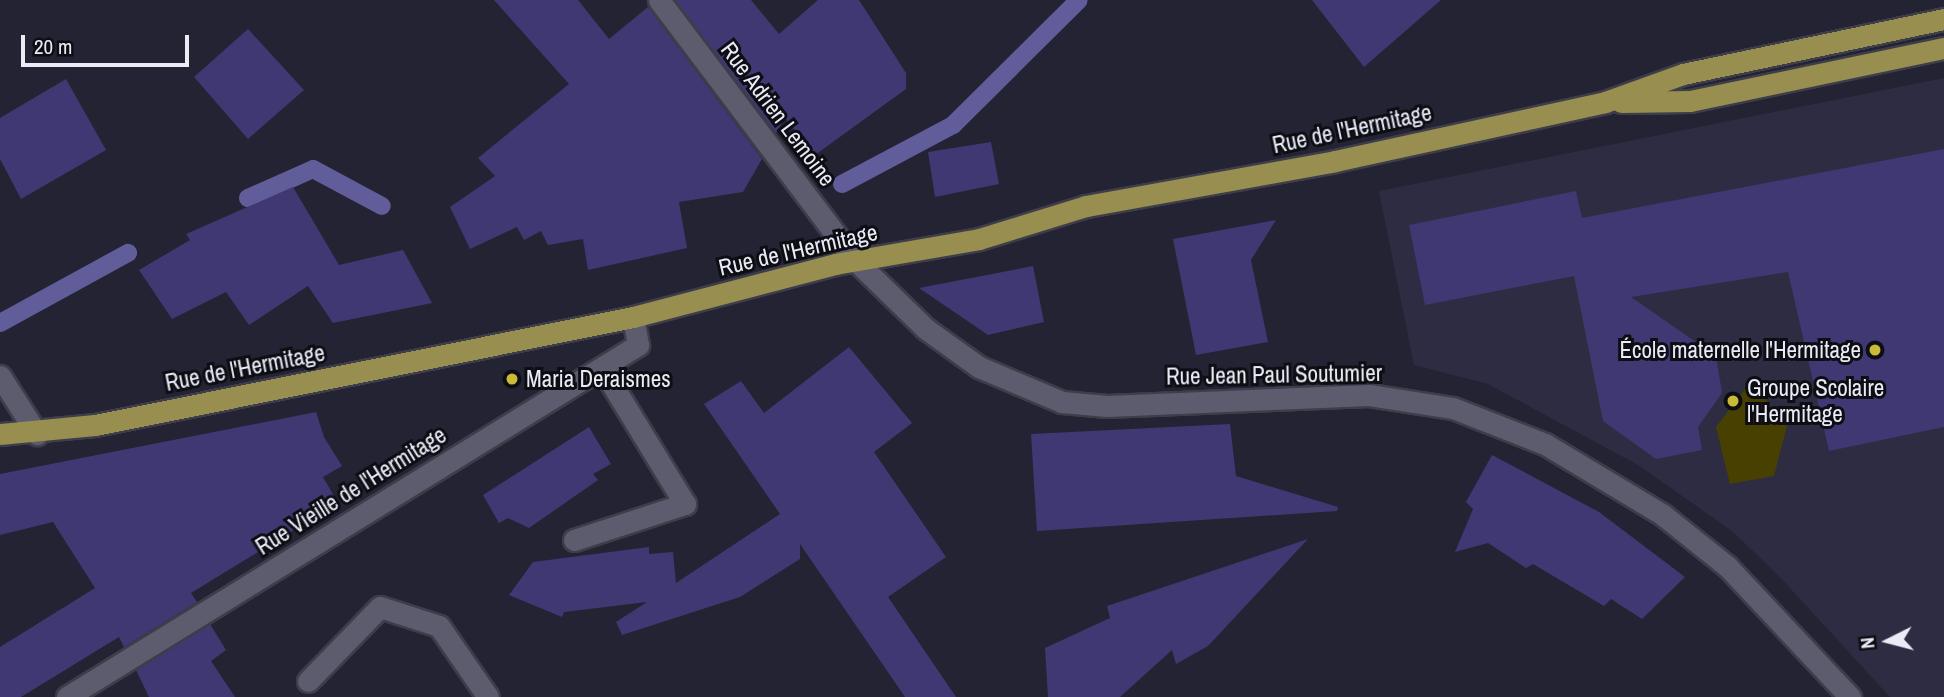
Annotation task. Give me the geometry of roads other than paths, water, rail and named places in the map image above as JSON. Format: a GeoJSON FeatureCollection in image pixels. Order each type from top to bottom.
{"type":"FeatureCollection","features":[{"type":"Feature","properties":{"kind":"main road","name":"Rue de l'Hermitage"},"geometry":{"type":"LineString","coordinates":[[0,434],[37,434],[633,317],[855,260],[979,239],[1086,206],[1335,161],[1605,102],[1683,74],[1944,19]]}},
{"type":"Feature","properties":{"kind":"main road","name":"Rue de l'Hermitage"},"geometry":{"type":"LineString","coordinates":[[1605,102],[1690,102],[1944,48]]}},
{"type":"Feature","properties":{"kind":"street","name":"Rue Adrien Lemoine"},"geometry":{"type":"LineString","coordinates":[[659,0],[855,260]]}},
{"type":"Feature","properties":{"kind":"street","name":"Rue Jean Paul Soutumier"},"geometry":{"type":"LineString","coordinates":[[855,260],[926,329],[979,367],[1062,402],[1107,406],[1368,394],[1453,408],[1545,444],[1662,515],[1727,566],[1850,697]]}},
{"type":"Feature","properties":{"kind":"street","name":"Rue Vieille de l'Hermitage"},"geometry":{"type":"LineString","coordinates":[[66,697],[638,345],[633,317]]}},
{"type":"Feature","properties":{"kind":"street"},"geometry":{"type":"LineString","coordinates":[[574,540],[685,504],[602,368]]}},
{"type":"Feature","properties":{"kind":"street"},"geometry":{"type":"LineString","coordinates":[[0,376],[37,434]]}},
{"type":"Feature","properties":{"kind":"street"},"geometry":{"type":"LineString","coordinates":[[308,681],[380,607],[439,626],[488,697]]}},
{"type":"Feature","properties":{"kind":"waterway"},"geometry":{"type":"LineString","coordinates":[[842,184],[953,125],[1079,0]]}},
{"type":"Feature","properties":{"kind":"waterway"},"geometry":{"type":"LineString","coordinates":[[248,198],[313,169],[382,206]]}},
{"type":"Feature","properties":{"kind":"waterway"},"geometry":{"type":"LineString","coordinates":[[0,323],[128,253]]}},
{"type":"Feature","properties":{"kind":"place","name":"École maternelle l'Hermitage"},"geometry":{"type":"Point","coordinates":[1875,350]}},
{"type":"Feature","properties":{"kind":"place","name":"Maria Deraismes"},"geometry":{"type":"Point","coordinates":[512,379]}},
{"type":"Feature","properties":{"kind":"place","name":"Groupe Scolaire l'Hermitage"},"geometry":{"type":"Point","coordinates":[1733,401]}}]}
